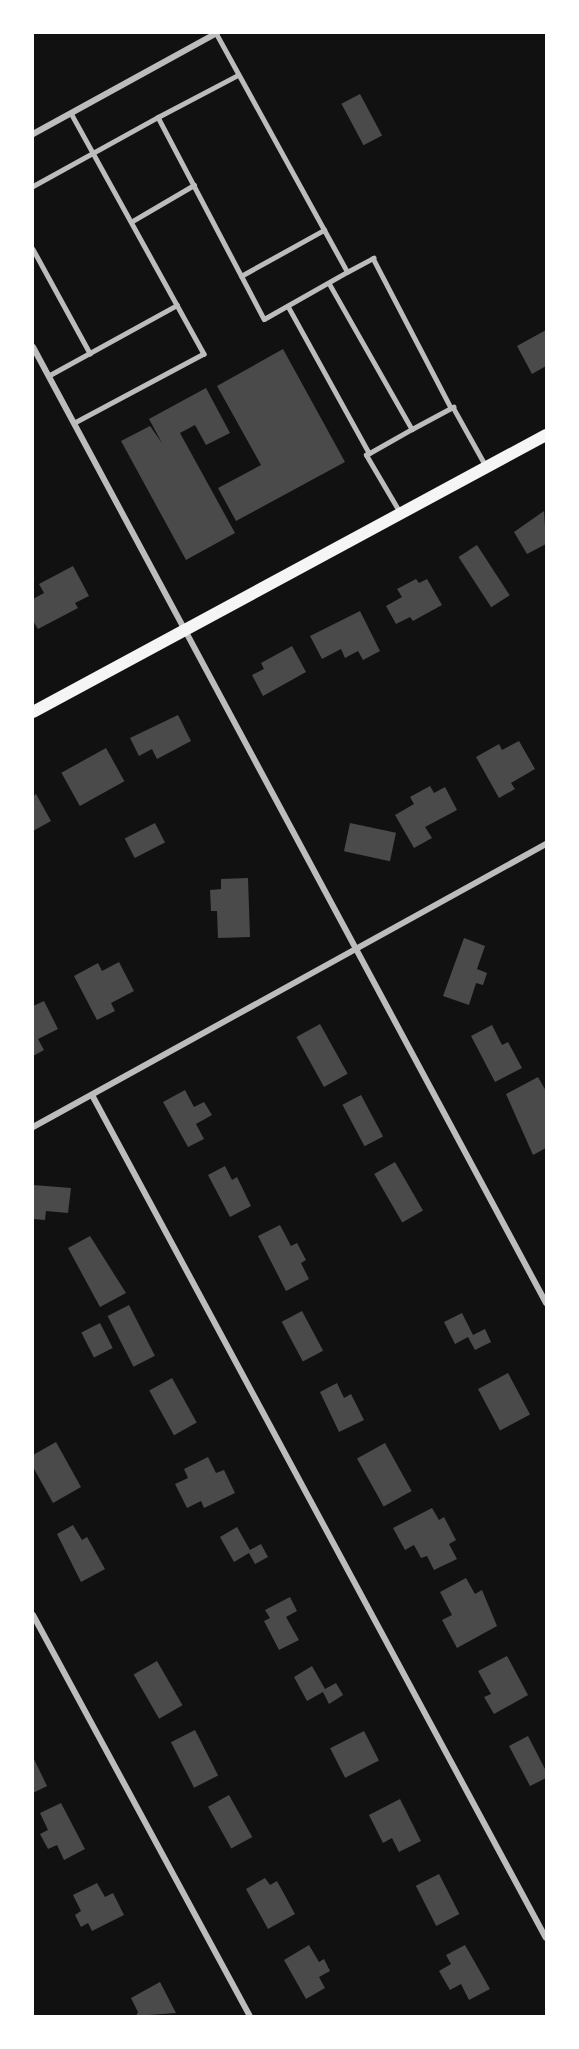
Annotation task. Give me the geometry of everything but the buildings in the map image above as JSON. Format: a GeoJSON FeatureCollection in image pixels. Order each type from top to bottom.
{"type":"FeatureCollection","features":[{"type":"Feature","properties":{"kind":"main road"},"geometry":{"type":"LineString","coordinates":[[33,712],[546,435]]}},
{"type":"Feature","properties":{"kind":"street"},"geometry":{"type":"LineString","coordinates":[[33,134],[216,33]]}},
{"type":"Feature","properties":{"kind":"street"},"geometry":{"type":"LineString","coordinates":[[33,348],[187,629],[355,950],[546,1303]]}},
{"type":"Feature","properties":{"kind":"street"},"geometry":{"type":"LineString","coordinates":[[33,1127],[546,844]]}},
{"type":"Feature","properties":{"kind":"street"},"geometry":{"type":"LineString","coordinates":[[92,1095],[546,1938]]}},
{"type":"Feature","properties":{"kind":"street"},"geometry":{"type":"LineString","coordinates":[[33,1615],[249,2016]]}},
{"type":"Feature","properties":{"kind":"lane"},"geometry":{"type":"LineString","coordinates":[[216,33],[347,272]]}},
{"type":"Feature","properties":{"kind":"lane"},"geometry":{"type":"LineString","coordinates":[[33,186],[92,151],[238,75]]}},
{"type":"Feature","properties":{"kind":"lane"},"geometry":{"type":"LineString","coordinates":[[71,113],[204,354],[75,423]]}},
{"type":"Feature","properties":{"kind":"lane"},"geometry":{"type":"LineString","coordinates":[[158,117],[264,319],[373,258],[451,408],[486,467]]}},
{"type":"Feature","properties":{"kind":"lane"},"geometry":{"type":"LineString","coordinates":[[131,222],[194,185]]}},
{"type":"Feature","properties":{"kind":"lane"},"geometry":{"type":"LineString","coordinates":[[241,276],[324,230]]}},
{"type":"Feature","properties":{"kind":"lane"},"geometry":{"type":"LineString","coordinates":[[33,249],[90,353]]}},
{"type":"Feature","properties":{"kind":"lane"},"geometry":{"type":"LineString","coordinates":[[329,283],[412,429]]}},
{"type":"Feature","properties":{"kind":"lane"},"geometry":{"type":"LineString","coordinates":[[48,376],[177,305]]}},
{"type":"Feature","properties":{"kind":"lane"},"geometry":{"type":"LineString","coordinates":[[288,306],[369,453]]}},
{"type":"Feature","properties":{"kind":"lane"},"geometry":{"type":"LineString","coordinates":[[400,513],[366,455],[451,408]]}}]}
